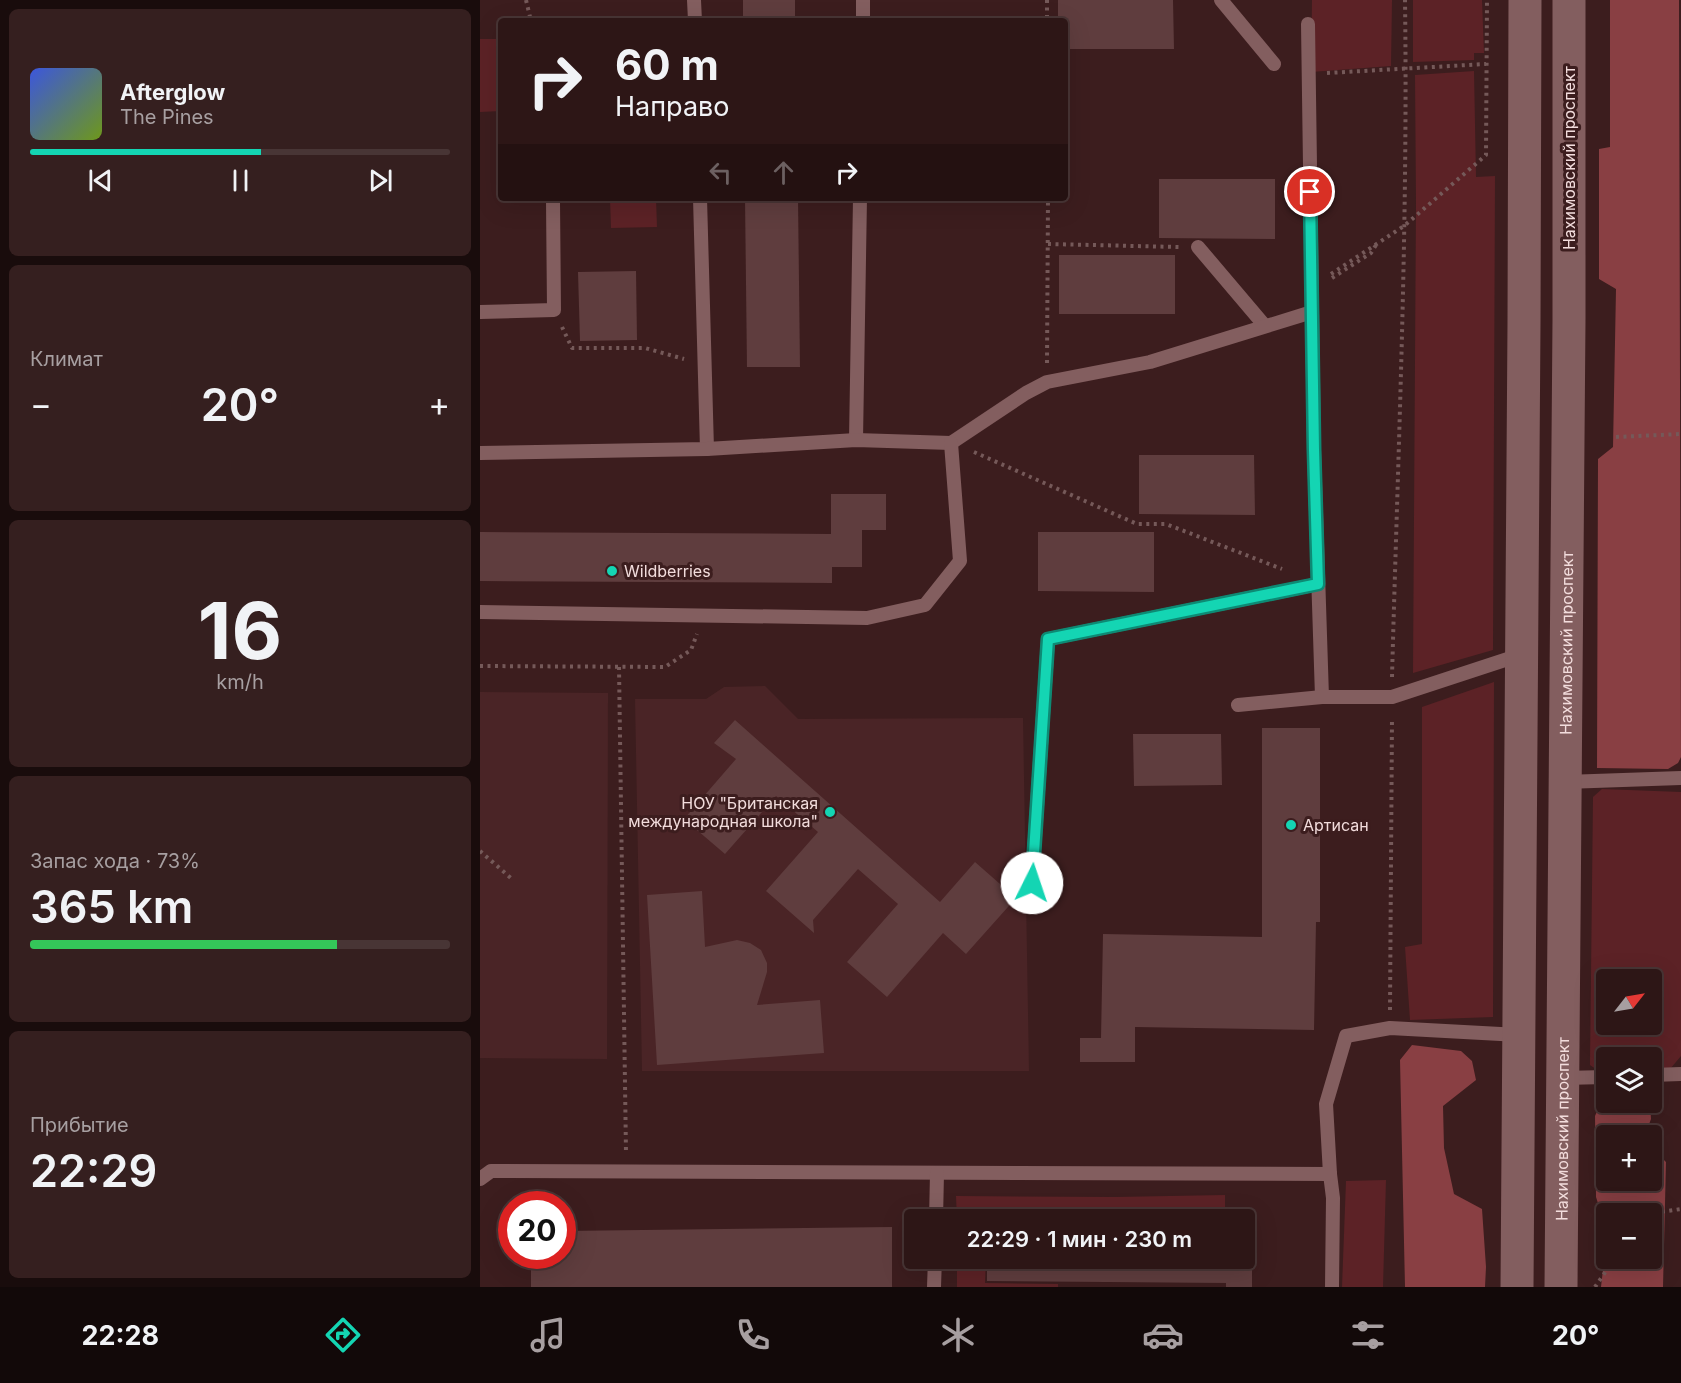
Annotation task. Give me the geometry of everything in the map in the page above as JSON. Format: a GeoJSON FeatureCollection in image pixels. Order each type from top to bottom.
{"type":"FeatureCollection","features":[{"type":"Feature","properties":{"kind":"main road"},"geometry":{"type":"LineString","coordinates":[[1517,1287],[1525,0]]}},
{"type":"Feature","properties":{"kind":"main road","name":"Нахимовский проспект"},"geometry":{"type":"LineString","coordinates":[[1561,1287],[1569,320],[1569,0]]}},
{"type":"Feature","properties":{"kind":"lane"},"geometry":{"type":"LineString","coordinates":[[694,0],[695,18]]}},
{"type":"Feature","properties":{"kind":"lane"},"geometry":{"type":"LineString","coordinates":[[863,0],[863,18]]}},
{"type":"Feature","properties":{"kind":"lane"},"geometry":{"type":"LineString","coordinates":[[1221,0],[1274,64]]}},
{"type":"Feature","properties":{"kind":"lane"},"geometry":{"type":"LineString","coordinates":[[1308,24],[1314,450],[1322,698]]}},
{"type":"Feature","properties":{"kind":"lane"},"geometry":{"type":"LineString","coordinates":[[480,312],[554,310],[553,201]]}},
{"type":"Feature","properties":{"kind":"lane"},"geometry":{"type":"LineString","coordinates":[[700,201],[707,449]]}},
{"type":"Feature","properties":{"kind":"lane"},"geometry":{"type":"LineString","coordinates":[[856,440],[860,201]]}},
{"type":"Feature","properties":{"kind":"lane"},"geometry":{"type":"LineString","coordinates":[[1198,247],[1265,326]]}},
{"type":"Feature","properties":{"kind":"lane"},"geometry":{"type":"LineString","coordinates":[[480,453],[707,449],[856,440],[951,442],[1047,381],[1150,362],[1312,312]]}},
{"type":"Feature","properties":{"kind":"lane"},"geometry":{"type":"LineString","coordinates":[[480,612],[867,618],[925,605],[960,561],[951,442]]}},
{"type":"Feature","properties":{"kind":"lane"},"geometry":{"type":"LineString","coordinates":[[1032,883],[1048,639],[1318,584]]}},
{"type":"Feature","properties":{"kind":"lane"},"geometry":{"type":"LineString","coordinates":[[1238,705],[1322,698],[1392,697],[1522,654]]}},
{"type":"Feature","properties":{"kind":"lane"},"geometry":{"type":"LineString","coordinates":[[1565,782],[1681,778]]}},
{"type":"Feature","properties":{"kind":"lane"},"geometry":{"type":"LineString","coordinates":[[1332,1287],[1333,1198],[1326,1104],[1346,1036],[1390,1028],[1519,1035]]}},
{"type":"Feature","properties":{"kind":"lane"},"geometry":{"type":"LineString","coordinates":[[1662,1075],[1681,1074]]}},
{"type":"Feature","properties":{"kind":"lane"},"geometry":{"type":"LineString","coordinates":[[1563,1078],[1596,1077]]}},
{"type":"Feature","properties":{"kind":"lane"},"geometry":{"type":"LineString","coordinates":[[480,1179],[490,1171],[1330,1174]]}},
{"type":"Feature","properties":{"kind":"lane"},"geometry":{"type":"LineString","coordinates":[[936,1209],[937,1173]]}},
{"type":"Feature","properties":{"kind":"lane"},"geometry":{"type":"LineString","coordinates":[[934,1269],[934,1287]]}},
{"type":"Feature","properties":{"kind":"path"},"geometry":{"type":"LineString","coordinates":[[526,0],[530,18]]}},
{"type":"Feature","properties":{"kind":"path"},"geometry":{"type":"LineString","coordinates":[[1047,0],[1047,18]]}},
{"type":"Feature","properties":{"kind":"path"},"geometry":{"type":"LineString","coordinates":[[1390,1028],[1392,697],[1404,226],[1405,0]]}},
{"type":"Feature","properties":{"kind":"path"},"geometry":{"type":"LineString","coordinates":[[1312,289],[1371,253],[1378,243],[1404,226],[1486,155],[1487,0]]}},
{"type":"Feature","properties":{"kind":"path"},"geometry":{"type":"LineString","coordinates":[[1308,74],[1486,64]]}},
{"type":"Feature","properties":{"kind":"path"},"geometry":{"type":"LineString","coordinates":[[1047,201],[1047,381]]}},
{"type":"Feature","properties":{"kind":"path"},"geometry":{"type":"LineString","coordinates":[[1048,244],[1198,247]]}},
{"type":"Feature","properties":{"kind":"path"},"geometry":{"type":"LineString","coordinates":[[554,310],[572,348],[645,348],[705,366]]}},
{"type":"Feature","properties":{"kind":"path"},"geometry":{"type":"LineString","coordinates":[[1616,437],[1681,434]]}},
{"type":"Feature","properties":{"kind":"path"},"geometry":{"type":"LineString","coordinates":[[951,442],[1137,524],[1166,524],[1318,584]]}},
{"type":"Feature","properties":{"kind":"path"},"geometry":{"type":"LineString","coordinates":[[480,666],[665,667],[691,650]]}},
{"type":"Feature","properties":{"kind":"path"},"geometry":{"type":"LineString","coordinates":[[619,667],[627,1172]]}},
{"type":"Feature","properties":{"kind":"path"},"geometry":{"type":"LineString","coordinates":[[480,851],[512,879]]}},
{"type":"Feature","properties":{"kind":"path"},"geometry":{"type":"LineString","coordinates":[[1662,1212],[1681,1209]]}},
{"type":"Feature","properties":{"kind":"path"},"geometry":{"type":"LineString","coordinates":[[1595,1287],[1607,1269]]}},
{"type":"Feature","properties":{"kind":"shaded area"},"geometry":{"type":"Polygon","coordinates":[[[1312,0],[1392,0],[1391,66],[1311,72],[1312,0]]]}},
{"type":"Feature","properties":{"kind":"shaded area"},"geometry":{"type":"Polygon","coordinates":[[[1413,0],[1482,0],[1484,53],[1474,53],[1474,60],[1413,62],[1413,0]]]}},
{"type":"Feature","properties":{"kind":"shaded area"},"geometry":{"type":"Polygon","coordinates":[[[1610,0],[1679,0],[1681,757],[1678,763],[1668,769],[1597,768],[1598,459],[1613,447],[1616,289],[1599,279],[1599,149],[1610,147],[1610,0]]]}},
{"type":"Feature","properties":{"kind":"shaded area"},"geometry":{"type":"Polygon","coordinates":[[[480,39],[498,39],[498,111],[480,112],[480,39]]]}},
{"type":"Feature","properties":{"kind":"shaded area"},"geometry":{"type":"Polygon","coordinates":[[[1474,71],[1476,177],[1495,176],[1493,650],[1413,673],[1415,75],[1474,71]]]}},
{"type":"Feature","properties":{"kind":"shaded area"},"geometry":{"type":"Polygon","coordinates":[[[610,201],[656,201],[657,227],[611,228],[610,201]]]}},
{"type":"Feature","properties":{"kind":"shaded area"},"geometry":{"type":"Polygon","coordinates":[[[1494,682],[1493,1017],[1410,1020],[1405,947],[1422,944],[1422,707],[1494,682]]]}},
{"type":"Feature","properties":{"kind":"shaded area","name":"НОУ \"Британская международная школа\""},"geometry":{"type":"Polygon","coordinates":[[[765,686],[798,719],[1023,718],[1029,1071],[642,1071],[635,699],[706,699],[724,687],[765,686]]]}},
{"type":"Feature","properties":{"kind":"shaded area"},"geometry":{"type":"Polygon","coordinates":[[[480,692],[608,693],[607,1059],[480,1058],[480,692]]]}},
{"type":"Feature","properties":{"kind":"shaded area"},"geometry":{"type":"Polygon","coordinates":[[[1602,789],[1681,792],[1681,1056],[1670,1069],[1662,1069],[1662,1047],[1596,1047],[1596,1069],[1590,1065],[1593,797],[1602,789]]]}},
{"type":"Feature","properties":{"kind":"shaded area"},"geometry":{"type":"Polygon","coordinates":[[[1412,1045],[1461,1051],[1472,1061],[1476,1080],[1443,1106],[1444,1148],[1454,1194],[1482,1209],[1485,1287],[1405,1287],[1400,1060],[1412,1045]]]}},
{"type":"Feature","properties":{"kind":"shaded area"},"geometry":{"type":"Polygon","coordinates":[[[1596,1113],[1651,1113],[1649,1125],[1596,1125],[1596,1191],[1662,1191],[1662,1158],[1666,1162],[1663,1287],[1601,1287],[1603,1269],[1662,1269],[1662,1203],[1598,1203],[1596,1197],[1595,1116],[1596,1113]]]}},
{"type":"Feature","properties":{"kind":"shaded area"},"geometry":{"type":"Polygon","coordinates":[[[1386,1180],[1383,1287],[1342,1287],[1346,1181],[1386,1180]]]}},
{"type":"Feature","properties":{"kind":"shaded area"},"geometry":{"type":"Polygon","coordinates":[[[1225,1195],[1225,1209],[957,1209],[956,1196],[1225,1195]]]}},
{"type":"Feature","properties":{"kind":"shaded area"},"geometry":{"type":"Polygon","coordinates":[[[957,1269],[986,1269],[985,1283],[1058,1284],[1058,1287],[957,1287],[957,1269]]]}},
{"type":"Feature","properties":{"kind":"building"},"geometry":{"type":"Polygon","coordinates":[[[743,0],[795,0],[795,18],[743,18],[743,0]]]}},
{"type":"Feature","properties":{"kind":"building"},"geometry":{"type":"Polygon","coordinates":[[[1058,0],[1173,0],[1174,49],[1068,49],[1068,18],[1058,18],[1058,0]]]}},
{"type":"Feature","properties":{"kind":"building"},"geometry":{"type":"Polygon","coordinates":[[[1159,179],[1275,179],[1275,239],[1159,238],[1159,179]]]}},
{"type":"Feature","properties":{"kind":"building"},"geometry":{"type":"Polygon","coordinates":[[[745,201],[798,201],[800,367],[747,367],[745,201]]]}},
{"type":"Feature","properties":{"kind":"building"},"geometry":{"type":"Polygon","coordinates":[[[1059,255],[1175,255],[1175,314],[1059,314],[1059,255]]]}},
{"type":"Feature","properties":{"kind":"building"},"geometry":{"type":"Polygon","coordinates":[[[636,271],[637,340],[580,341],[578,272],[636,271]]]}},
{"type":"Feature","properties":{"kind":"building"},"geometry":{"type":"Polygon","coordinates":[[[1139,455],[1254,455],[1255,515],[1139,514],[1139,455]]]}},
{"type":"Feature","properties":{"kind":"building"},"geometry":{"type":"Polygon","coordinates":[[[831,494],[886,494],[886,530],[862,530],[862,567],[832,567],[832,583],[480,581],[480,532],[831,534],[831,494]]]}},
{"type":"Feature","properties":{"kind":"building"},"geometry":{"type":"Polygon","coordinates":[[[1038,532],[1154,532],[1154,592],[1038,591],[1038,532]]]}},
{"type":"Feature","properties":{"kind":"building"},"geometry":{"type":"Polygon","coordinates":[[[735,720],[940,902],[975,862],[1016,898],[966,954],[943,933],[887,997],[847,962],[898,904],[858,869],[813,920],[814,933],[766,891],[818,832],[776,796],[725,854],[684,819],[736,759],[714,743],[735,720]]]}},
{"type":"Feature","properties":{"kind":"building"},"geometry":{"type":"Polygon","coordinates":[[[1262,728],[1320,728],[1320,922],[1316,922],[1314,1030],[1135,1027],[1135,1062],[1080,1062],[1080,1038],[1101,1038],[1103,934],[1262,937],[1262,728]]]}},
{"type":"Feature","properties":{"kind":"building"},"geometry":{"type":"Polygon","coordinates":[[[1133,734],[1221,734],[1222,785],[1134,786],[1133,734]]]}},
{"type":"Feature","properties":{"kind":"building"},"geometry":{"type":"Polygon","coordinates":[[[702,891],[705,947],[737,940],[750,943],[761,950],[767,963],[767,972],[757,1005],[820,1000],[824,1053],[657,1065],[647,895],[702,891]]]}},
{"type":"Feature","properties":{"kind":"building"},"geometry":{"type":"Polygon","coordinates":[[[892,1227],[892,1287],[531,1287],[531,1269],[576,1269],[576,1231],[892,1227]]]}},
{"type":"Feature","properties":{"kind":"building"},"geometry":{"type":"Polygon","coordinates":[[[987,1269],[1252,1269],[1252,1287],[1226,1287],[1226,1283],[987,1281],[987,1269]]]}},
{"type":"Feature","properties":{"kind":"place","name":"Wildberries"},"geometry":{"type":"Point","coordinates":[612,571]}},
{"type":"Feature","properties":{"kind":"place","name":"НОУ \"Британская международная школа\""},"geometry":{"type":"Point","coordinates":[830,812]}},
{"type":"Feature","properties":{"kind":"place","name":"Артисан"},"geometry":{"type":"Point","coordinates":[1291,825]}},
{"type":"Feature","properties":{"kind":"route"},"geometry":{"type":"LineString","coordinates":[[1032,883],[1048,639],[1318,584],[1310,192]]}}]}
